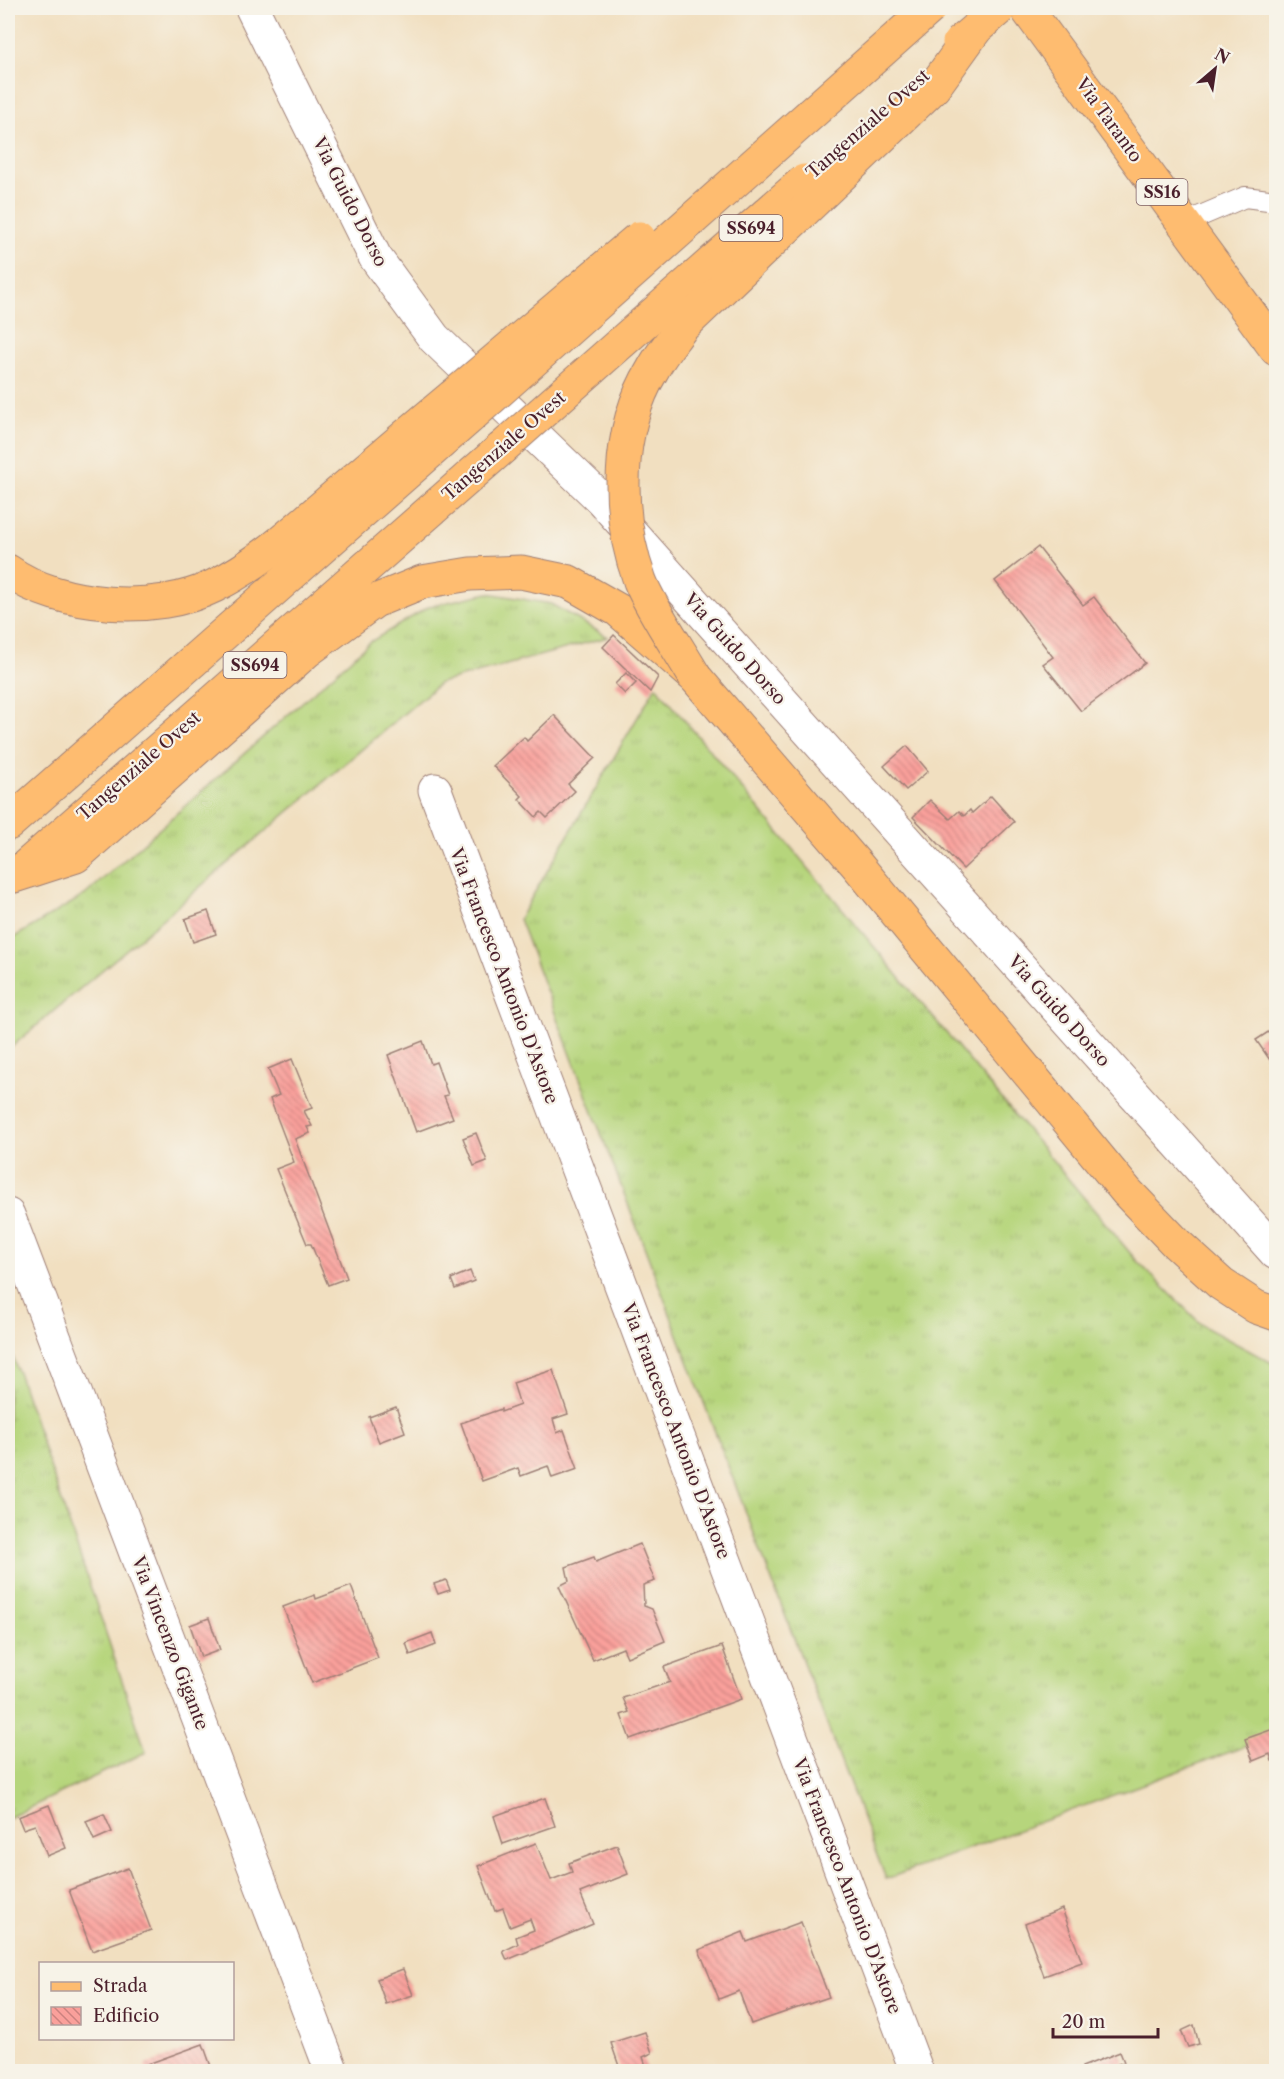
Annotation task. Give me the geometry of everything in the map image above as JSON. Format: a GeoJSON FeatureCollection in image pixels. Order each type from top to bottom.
{"type":"FeatureCollection","features":[{"type":"Feature","properties":{"kind":"main road","name":"SS694"},"geometry":{"type":"LineString","coordinates":[[8,824],[462,406],[684,225],[930,8]]}},
{"type":"Feature","properties":{"kind":"main road","name":"Tangenziale Ovest"},"geometry":{"type":"LineString","coordinates":[[11,879],[1000,8]]}},
{"type":"Feature","properties":{"kind":"main road","name":"Via Taranto"},"geometry":{"type":"LineString","coordinates":[[1026,8],[1276,349]]}},
{"type":"Feature","properties":{"kind":"main road"},"geometry":{"type":"LineString","coordinates":[[695,677],[641,583],[623,519],[623,472],[631,422],[652,370],[682,327],[934,87],[975,30]]}},
{"type":"Feature","properties":{"kind":"main road"},"geometry":{"type":"LineString","coordinates":[[8,571],[53,594],[96,603],[177,598],[213,587],[264,556],[462,406]]}},
{"type":"Feature","properties":{"kind":"main road"},"geometry":{"type":"LineString","coordinates":[[11,879],[76,856],[331,632],[375,601],[422,582],[470,574],[521,572],[569,582],[618,610],[695,677],[858,865],[1127,1192],[1177,1244],[1221,1284],[1256,1307],[1276,1314]]}},
{"type":"Feature","properties":{"kind":"street","name":"Via Guido Dorso"},"geometry":{"type":"LineString","coordinates":[[252,8],[375,257],[434,338],[601,500],[1276,1253]]}},
{"type":"Feature","properties":{"kind":"street","name":"Via Francesco Antonio D'Astore"},"geometry":{"type":"LineString","coordinates":[[435,790],[917,2072]]}},
{"type":"Feature","properties":{"kind":"street","name":"Via Vincenzo Gigante"},"geometry":{"type":"LineString","coordinates":[[8,1215],[332,2072]]}},
{"type":"Feature","properties":{"kind":"lane"},"geometry":{"type":"LineString","coordinates":[[1184,223],[1245,197],[1276,201]]}},
{"type":"Feature","properties":{"kind":"green space"},"geometry":{"type":"Polygon","coordinates":[[[488,593],[551,604],[608,637],[440,683],[8,1050],[8,941],[85,895],[370,642],[430,606],[488,593]]]}},
{"type":"Feature","properties":{"kind":"green space"},"geometry":{"type":"Polygon","coordinates":[[[656,686],[1136,1260],[1203,1326],[1276,1365],[1276,1735],[886,1879],[519,919],[656,686]]]}},
{"type":"Feature","properties":{"kind":"green space"},"geometry":{"type":"Polygon","coordinates":[[[8,1342],[146,1752],[8,1818],[8,1342]]]}},
{"type":"Feature","properties":{"kind":"building"},"geometry":{"type":"Polygon","coordinates":[[[1038,547],[1083,605],[1094,597],[1145,663],[1081,711],[1043,664],[1053,657],[995,581],[1038,547]]]}},
{"type":"Feature","properties":{"kind":"building"},"geometry":{"type":"Polygon","coordinates":[[[614,635],[658,677],[650,692],[603,647],[614,635]]]}},
{"type":"Feature","properties":{"kind":"building"},"geometry":{"type":"Polygon","coordinates":[[[626,673],[636,683],[625,694],[615,684],[626,673]]]}},
{"type":"Feature","properties":{"kind":"building"},"geometry":{"type":"Polygon","coordinates":[[[554,715],[595,758],[568,784],[575,791],[547,818],[541,812],[536,817],[519,799],[522,796],[493,766],[524,737],[527,741],[554,715]]]}},
{"type":"Feature","properties":{"kind":"building"},"geometry":{"type":"Polygon","coordinates":[[[907,746],[928,771],[906,790],[884,766],[907,746]]]}},
{"type":"Feature","properties":{"kind":"building"},"geometry":{"type":"Polygon","coordinates":[[[991,796],[1014,822],[963,869],[913,817],[930,800],[950,819],[959,811],[964,816],[970,810],[972,813],[991,796]]]}},
{"type":"Feature","properties":{"kind":"building"},"geometry":{"type":"Polygon","coordinates":[[[208,911],[216,934],[193,942],[185,919],[208,911]]]}},
{"type":"Feature","properties":{"kind":"building"},"geometry":{"type":"Polygon","coordinates":[[[1276,1027],[1276,1060],[1272,1063],[1256,1040],[1276,1027]]]}},
{"type":"Feature","properties":{"kind":"building"},"geometry":{"type":"Polygon","coordinates":[[[423,1041],[431,1064],[436,1062],[448,1095],[444,1096],[453,1118],[416,1132],[388,1055],[423,1041]]]}},
{"type":"Feature","properties":{"kind":"building"},"geometry":{"type":"Polygon","coordinates":[[[292,1059],[312,1108],[304,1111],[312,1126],[307,1127],[310,1133],[295,1139],[347,1278],[328,1285],[311,1244],[307,1244],[276,1169],[294,1162],[270,1099],[279,1095],[268,1069],[292,1059]]]}},
{"type":"Feature","properties":{"kind":"building"},"geometry":{"type":"Polygon","coordinates":[[[476,1133],[487,1161],[474,1166],[463,1138],[476,1133]]]}},
{"type":"Feature","properties":{"kind":"building"},"geometry":{"type":"Polygon","coordinates":[[[470,1271],[474,1281],[455,1289],[451,1279],[470,1271]]]}},
{"type":"Feature","properties":{"kind":"building"},"geometry":{"type":"Polygon","coordinates":[[[553,1370],[568,1414],[553,1419],[557,1433],[564,1430],[578,1469],[552,1478],[548,1466],[521,1476],[518,1468],[482,1481],[461,1423],[520,1405],[513,1383],[553,1370]]]}},
{"type":"Feature","properties":{"kind":"building"},"geometry":{"type":"Polygon","coordinates":[[[396,1407],[405,1432],[379,1442],[369,1417],[396,1407]]]}},
{"type":"Feature","properties":{"kind":"building"},"geometry":{"type":"Polygon","coordinates":[[[640,1544],[655,1581],[643,1585],[644,1606],[652,1609],[665,1641],[627,1657],[623,1648],[593,1660],[559,1586],[569,1581],[566,1567],[594,1557],[596,1562],[640,1544]]]}},
{"type":"Feature","properties":{"kind":"building"},"geometry":{"type":"Polygon","coordinates":[[[446,1580],[450,1590],[438,1594],[434,1584],[446,1580]]]}},
{"type":"Feature","properties":{"kind":"building"},"geometry":{"type":"Polygon","coordinates":[[[351,1586],[378,1658],[312,1683],[283,1607],[315,1595],[316,1599],[351,1586]]]}},
{"type":"Feature","properties":{"kind":"building"},"geometry":{"type":"Polygon","coordinates":[[[209,1618],[220,1650],[201,1657],[190,1625],[209,1618]]]}},
{"type":"Feature","properties":{"kind":"building"},"geometry":{"type":"Polygon","coordinates":[[[432,1633],[436,1645],[410,1655],[406,1643],[432,1633]]]}},
{"type":"Feature","properties":{"kind":"building"},"geometry":{"type":"Polygon","coordinates":[[[722,1646],[741,1699],[630,1739],[621,1715],[629,1712],[623,1698],[670,1682],[664,1667],[722,1646]]]}},
{"type":"Feature","properties":{"kind":"building"},"geometry":{"type":"Polygon","coordinates":[[[1276,1728],[1276,1759],[1272,1761],[1270,1754],[1253,1761],[1245,1739],[1276,1728]]]}},
{"type":"Feature","properties":{"kind":"building"},"geometry":{"type":"Polygon","coordinates":[[[545,1798],[555,1826],[503,1844],[494,1816],[545,1798]]]}},
{"type":"Feature","properties":{"kind":"building"},"geometry":{"type":"Polygon","coordinates":[[[49,1805],[66,1848],[47,1856],[35,1825],[23,1829],[18,1817],[49,1805]]]}},
{"type":"Feature","properties":{"kind":"building"},"geometry":{"type":"Polygon","coordinates":[[[104,1814],[112,1832],[94,1840],[86,1821],[104,1814]]]}},
{"type":"Feature","properties":{"kind":"building"},"geometry":{"type":"Polygon","coordinates":[[[536,1843],[551,1880],[572,1872],[569,1863],[617,1845],[628,1874],[580,1893],[593,1924],[507,1960],[503,1951],[518,1944],[516,1937],[534,1930],[530,1919],[510,1927],[503,1908],[495,1911],[478,1866],[536,1843]]]}},
{"type":"Feature","properties":{"kind":"building"},"geometry":{"type":"Polygon","coordinates":[[[128,1868],[151,1930],[92,1951],[69,1890],[128,1868]]]}},
{"type":"Feature","properties":{"kind":"building"},"geometry":{"type":"Polygon","coordinates":[[[1062,1909],[1082,1962],[1044,1976],[1025,1924],[1062,1909]]]}},
{"type":"Feature","properties":{"kind":"building"},"geometry":{"type":"Polygon","coordinates":[[[801,1922],[829,1997],[751,2024],[739,1991],[719,1999],[699,1950],[743,1932],[747,1942],[801,1922]]]}},
{"type":"Feature","properties":{"kind":"building"},"geometry":{"type":"Polygon","coordinates":[[[403,1969],[413,1995],[386,2004],[377,1979],[403,1969]]]}},
{"type":"Feature","properties":{"kind":"building"},"geometry":{"type":"Polygon","coordinates":[[[1194,2025],[1199,2044],[1188,2047],[1181,2031],[1194,2025]]]}},
{"type":"Feature","properties":{"kind":"building"},"geometry":{"type":"Polygon","coordinates":[[[645,2032],[652,2053],[643,2057],[648,2072],[621,2072],[611,2043],[645,2032]]]}},
{"type":"Feature","properties":{"kind":"building"},"geometry":{"type":"Polygon","coordinates":[[[203,2044],[213,2072],[147,2072],[145,2065],[203,2044]]]}},
{"type":"Feature","properties":{"kind":"building"},"geometry":{"type":"Polygon","coordinates":[[[1120,2052],[1124,2062],[1096,2072],[1083,2072],[1082,2067],[1120,2052]]]}}]}
